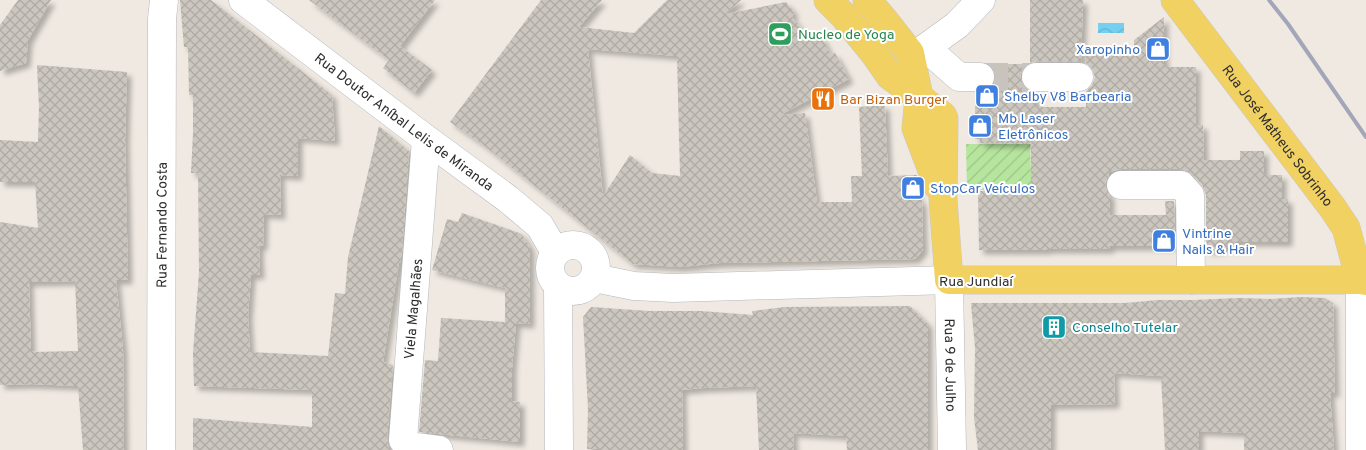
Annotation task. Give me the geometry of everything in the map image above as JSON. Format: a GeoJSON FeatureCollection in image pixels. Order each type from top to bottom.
{"type":"FeatureCollection","features":[{"type":"Feature","properties":{"kind":"main road"},"geometry":{"type":"LineString","coordinates":[[828,0],[844,16],[890,76],[919,97],[944,119],[943,199],[948,280]]}},
{"type":"Feature","properties":{"kind":"main road"},"geometry":{"type":"LineString","coordinates":[[867,0],[884,20],[922,53],[919,97]]}},
{"type":"Feature","properties":{"kind":"main road","name":"Rua José Matheus Sobrinho"},"geometry":{"type":"LineString","coordinates":[[1175,0],[1332,207],[1346,228],[1363,281]]}},
{"type":"Feature","properties":{"kind":"main road","name":"Rua Jundiaí"},"geometry":{"type":"LineString","coordinates":[[948,280],[1363,281]]}},
{"type":"Feature","properties":{"kind":"street","name":"Rua Fernando Costa"},"geometry":{"type":"LineString","coordinates":[[161,450],[162,20],[164,0]]}},
{"type":"Feature","properties":{"kind":"street","name":"Rua Doutor Aníbal Lelis de Miranda"},"geometry":{"type":"LineString","coordinates":[[243,0],[508,199],[540,226],[555,252]]}},
{"type":"Feature","properties":{"kind":"street"},"geometry":{"type":"LineString","coordinates":[[980,77],[959,77],[921,51],[957,25],[981,0]]}},
{"type":"Feature","properties":{"kind":"street"},"geometry":{"type":"LineString","coordinates":[[1036,77],[1079,77]]}},
{"type":"Feature","properties":{"kind":"street","name":"Viela Magalhães"},"geometry":{"type":"LineString","coordinates":[[426,139],[402,440],[408,446],[439,450]]}},
{"type":"Feature","properties":{"kind":"street"},"geometry":{"type":"LineString","coordinates":[[1121,185],[1181,185],[1190,195],[1191,280]]}},
{"type":"Feature","properties":{"kind":"street"},"geometry":{"type":"LineString","coordinates":[[575,245],[582,247],[588,251],[596,263],[594,278],[584,288],[571,291],[564,289],[558,286],[550,273],[551,258],[561,247],[575,245]]}},
{"type":"Feature","properties":{"kind":"street","name":"Rua Jundiaí"},"geometry":{"type":"LineString","coordinates":[[594,278],[634,286],[673,288],[948,280]]}},
{"type":"Feature","properties":{"kind":"street","name":"Rua 9 de Julho"},"geometry":{"type":"LineString","coordinates":[[948,280],[952,450]]}},
{"type":"Feature","properties":{"kind":"street"},"geometry":{"type":"LineString","coordinates":[[1360,450],[1363,281]]}},
{"type":"Feature","properties":{"kind":"street"},"geometry":{"type":"LineString","coordinates":[[558,286],[559,450]]}},
{"type":"Feature","properties":{"kind":"green space"},"geometry":{"type":"Polygon","coordinates":[[[966,144],[1030,144],[1031,173],[1046,173],[1046,198],[1011,198],[1010,190],[967,190],[966,144]]]}},
{"type":"Feature","properties":{"kind":"water"},"geometry":{"type":"Polygon","coordinates":[[[1098,23],[1124,23],[1124,33],[1098,33],[1098,23]]]}},
{"type":"Feature","properties":{"kind":"building"},"geometry":{"type":"Polygon","coordinates":[[[18,0],[51,0],[28,40],[26,63],[0,71],[0,25],[18,0]]]}},
{"type":"Feature","properties":{"kind":"building"},"geometry":{"type":"Polygon","coordinates":[[[180,0],[211,0],[332,95],[335,141],[298,138],[298,176],[280,175],[281,215],[264,214],[263,246],[259,246],[260,275],[251,275],[248,316],[250,352],[328,356],[335,293],[345,294],[348,257],[379,126],[409,151],[402,252],[383,362],[393,365],[387,439],[389,450],[193,450],[193,418],[312,427],[312,390],[194,386],[193,353],[199,272],[198,173],[191,173],[193,95],[189,95],[188,47],[184,47],[180,0]]]}},
{"type":"Feature","properties":{"kind":"building"},"geometry":{"type":"Polygon","coordinates":[[[309,0],[435,0],[400,46],[432,70],[414,93],[383,68],[389,60],[309,0]]]}},
{"type":"Feature","properties":{"kind":"building"},"geometry":{"type":"Polygon","coordinates":[[[541,0],[602,0],[579,27],[634,33],[667,0],[741,0],[726,14],[786,2],[794,12],[792,17],[811,40],[821,36],[831,55],[835,53],[849,79],[780,115],[805,113],[817,202],[852,202],[851,176],[862,176],[859,107],[885,105],[888,176],[917,175],[918,200],[922,200],[923,250],[915,259],[719,263],[681,267],[633,264],[482,144],[450,122],[541,0]],[[588,49],[603,196],[630,155],[652,173],[680,176],[677,56],[588,49]]]}},
{"type":"Feature","properties":{"kind":"building"},"geometry":{"type":"Polygon","coordinates":[[[1030,0],[1083,0],[1081,62],[1036,61],[1030,63],[1030,0]]]}},
{"type":"Feature","properties":{"kind":"building"},"geometry":{"type":"Polygon","coordinates":[[[1164,17],[1164,67],[1196,67],[1196,125],[1203,125],[1204,160],[1240,160],[1240,151],[1264,151],[1264,175],[1282,175],[1282,199],[1288,199],[1288,242],[1235,242],[1235,247],[1206,250],[1206,195],[1202,185],[1193,175],[1181,169],[1121,169],[1109,172],[1105,185],[1110,195],[1110,215],[1166,215],[1165,201],[1174,201],[1175,246],[1110,246],[1110,249],[979,250],[978,191],[1031,191],[1031,144],[980,143],[980,139],[975,139],[975,106],[980,106],[980,93],[988,90],[994,84],[996,77],[994,70],[989,64],[1027,64],[1022,70],[1020,77],[1023,85],[1029,91],[1035,93],[1035,107],[1086,107],[1086,91],[1092,85],[1095,77],[1092,69],[1086,63],[1086,47],[1134,47],[1134,40],[1164,17]]]}},
{"type":"Feature","properties":{"kind":"building"},"geometry":{"type":"Polygon","coordinates":[[[37,65],[127,72],[125,140],[128,280],[116,280],[123,350],[124,450],[83,450],[78,386],[0,385],[0,222],[38,228],[35,182],[0,182],[0,140],[38,142],[37,65]],[[75,281],[29,282],[31,352],[78,351],[75,281]]]}},
{"type":"Feature","properties":{"kind":"building"},"geometry":{"type":"Polygon","coordinates":[[[462,213],[522,234],[530,247],[530,324],[516,323],[512,368],[512,401],[520,402],[520,442],[419,432],[425,360],[438,361],[441,318],[505,322],[505,288],[432,270],[447,219],[458,222],[462,213]]]}},
{"type":"Feature","properties":{"kind":"building"},"geometry":{"type":"Polygon","coordinates":[[[1325,298],[1333,303],[1335,393],[1330,393],[1334,450],[1244,450],[1244,433],[1199,431],[1199,450],[1165,450],[1161,376],[1114,373],[1115,404],[1051,405],[1051,450],[978,450],[974,418],[975,348],[971,303],[1125,303],[1158,300],[1325,298]]]}},
{"type":"Feature","properties":{"kind":"building"},"geometry":{"type":"Polygon","coordinates":[[[910,306],[928,324],[928,450],[847,450],[846,436],[793,433],[794,450],[759,450],[756,386],[682,390],[683,450],[587,449],[588,409],[583,317],[591,307],[753,315],[752,311],[785,307],[910,306]]]}},
{"type":"Feature","properties":{"kind":"tunnel"},"geometry":{"type":"LineString","coordinates":[[980,77],[1036,77]]}},
{"type":"Feature","properties":{"kind":"railway"},"geometry":{"type":"LineString","coordinates":[[1269,0],[1288,24],[1366,137]]}},
{"type":"Feature","properties":{"kind":"place","name":"Nucleo de Yoga"},"geometry":{"type":"Point","coordinates":[780,34]}},
{"type":"Feature","properties":{"kind":"place","name":"Xaropinho"},"geometry":{"type":"Point","coordinates":[1158,49]}},
{"type":"Feature","properties":{"kind":"place","name":"Shelby V8 Barbearia"},"geometry":{"type":"Point","coordinates":[987,96]}},
{"type":"Feature","properties":{"kind":"place","name":"Bar Bizan Burger"},"geometry":{"type":"Point","coordinates":[823,99]}},
{"type":"Feature","properties":{"kind":"place","name":"Mb Laser Eletrônicos"},"geometry":{"type":"Point","coordinates":[980,126]}},
{"type":"Feature","properties":{"kind":"place","name":"StopCar Veículos"},"geometry":{"type":"Point","coordinates":[913,188]}},
{"type":"Feature","properties":{"kind":"place","name":"Vintrine Nails & Hair"},"geometry":{"type":"Point","coordinates":[1164,241]}},
{"type":"Feature","properties":{"kind":"place","name":"Conselho Tutelar"},"geometry":{"type":"Point","coordinates":[1054,327]}}]}
